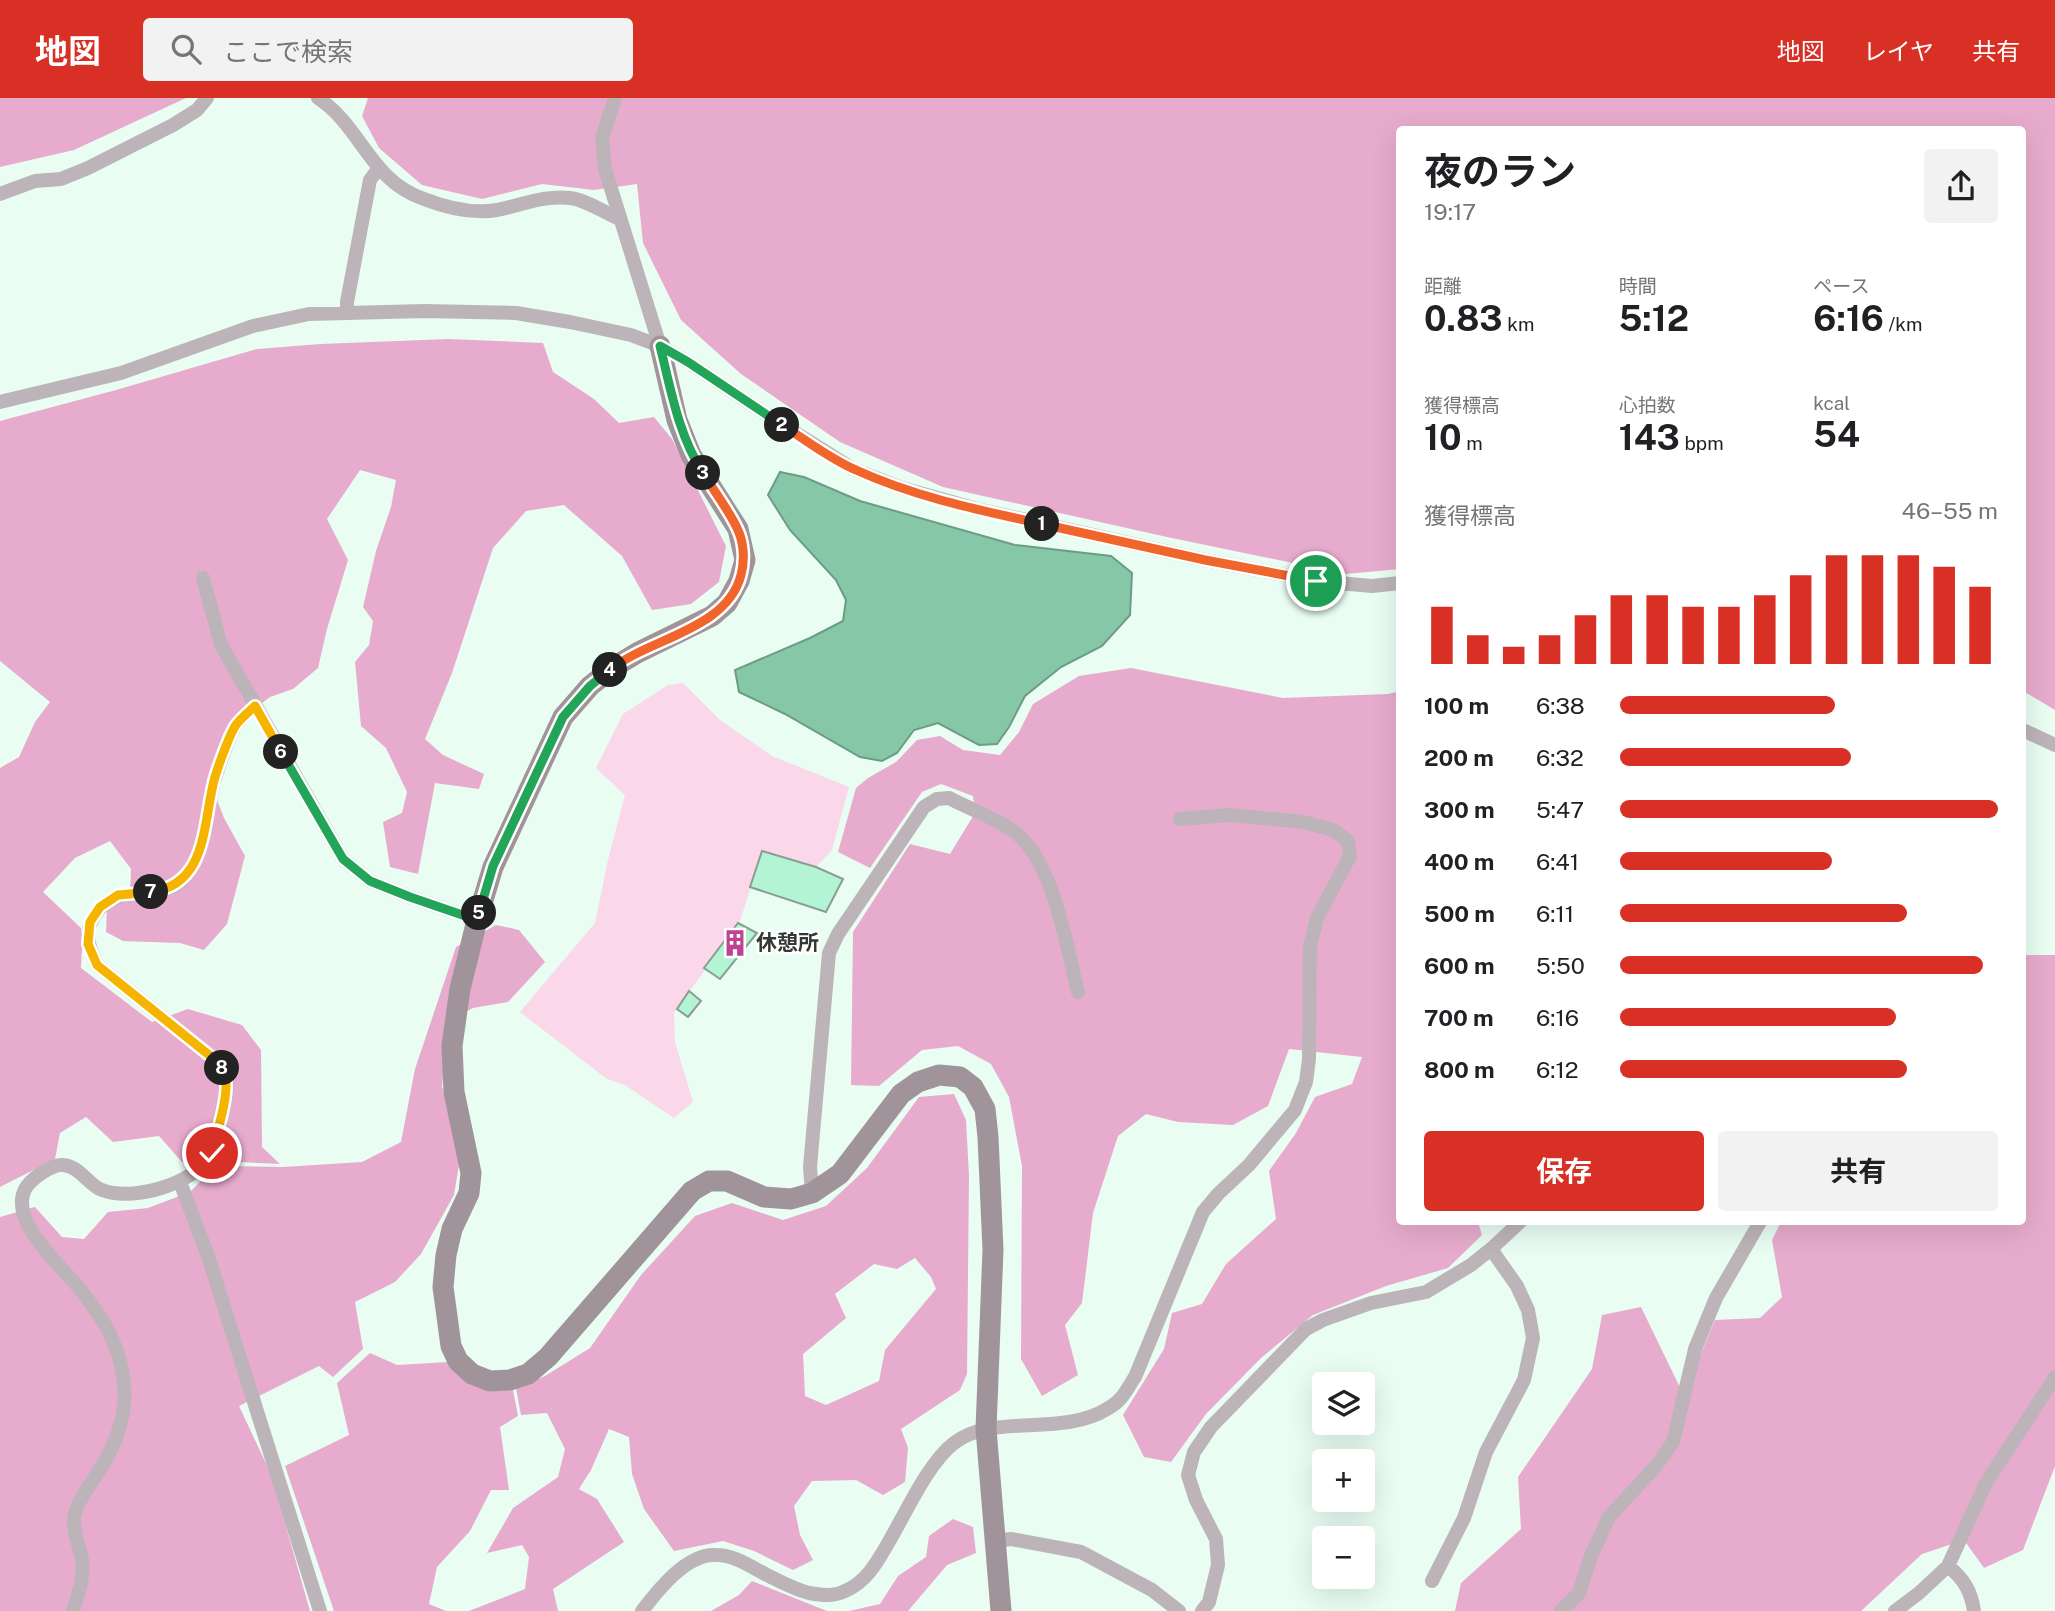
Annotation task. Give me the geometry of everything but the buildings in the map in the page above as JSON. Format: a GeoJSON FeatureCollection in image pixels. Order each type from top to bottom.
{"type":"FeatureCollection","features":[{"type":"Feature","properties":{"kind":"street"},"geometry":{"type":"LineString","coordinates":[[0,194],[35,181],[61,179],[89,168],[173,125],[197,110],[206,98]]}},
{"type":"Feature","properties":{"kind":"street"},"geometry":{"type":"LineString","coordinates":[[318,98],[347,126],[379,169],[399,187],[423,199],[467,211],[496,210],[544,198],[572,198],[619,219]]}},
{"type":"Feature","properties":{"kind":"street"},"geometry":{"type":"LineString","coordinates":[[615,98],[602,138],[605,169],[619,219],[645,293],[677,420],[691,455],[738,529],[745,560],[739,581],[727,603],[712,616],[614,667],[590,686],[563,717],[493,866],[460,989],[452,1046],[454,1092],[471,1173],[469,1194],[452,1229],[446,1255],[443,1287],[451,1346],[458,1361],[472,1374],[490,1381],[510,1380],[528,1374],[548,1357],[692,1191],[709,1181],[727,1181],[764,1197],[791,1199],[812,1193],[840,1174],[901,1094],[918,1083],[939,1075],[960,1077],[973,1087],[985,1109],[986,1118],[993,1250],[986,1429],[1000,1611]]}},
{"type":"Feature","properties":{"kind":"street"},"geometry":{"type":"LineString","coordinates":[[347,313],[370,180],[379,169]]}},
{"type":"Feature","properties":{"kind":"street"},"geometry":{"type":"LineString","coordinates":[[0,402],[121,373],[253,326],[309,314],[425,311],[516,313],[631,335],[660,346],[853,469],[902,488],[990,512],[1205,560],[1316,581],[1372,586],[1396,583]]}},
{"type":"Feature","properties":{"kind":"street"},"geometry":{"type":"LineString","coordinates":[[203,578],[221,645],[343,859],[370,881],[477,920]]}},
{"type":"Feature","properties":{"kind":"street"},"geometry":{"type":"LineString","coordinates":[[73,1611],[81,1584],[83,1562],[74,1530],[75,1512],[108,1457],[122,1426],[124,1374],[114,1342],[102,1319],[32,1233],[24,1216],[22,1201],[27,1186],[45,1171],[61,1165],[75,1169],[99,1189],[114,1194],[143,1192],[180,1182],[198,1171],[212,1153],[226,1090],[225,1072],[214,1059],[97,965],[88,944],[90,922],[100,907],[118,895],[164,890],[184,880],[195,862],[205,833],[213,783],[235,726],[255,706]]}},
{"type":"Feature","properties":{"kind":"street"},"geometry":{"type":"LineString","coordinates":[[2026,731],[2055,745]]}},
{"type":"Feature","properties":{"kind":"street"},"geometry":{"type":"LineString","coordinates":[[812,1193],[810,1167],[829,953],[838,934],[924,807],[937,799],[949,798],[1013,830],[1036,856],[1049,880],[1078,992]]}},
{"type":"Feature","properties":{"kind":"street"},"geometry":{"type":"LineString","coordinates":[[642,1611],[657,1591],[681,1568],[714,1554],[734,1558],[799,1591],[824,1596],[844,1592],[864,1580],[876,1564],[933,1466],[953,1443],[972,1432],[986,1429],[1044,1426],[1094,1416],[1119,1401],[1135,1377],[1203,1212],[1249,1165],[1295,1110],[1306,1082],[1309,1059],[1310,947],[1317,918],[1350,856],[1348,841],[1333,831],[1303,822],[1230,815],[1180,819]]}},
{"type":"Feature","properties":{"kind":"street"},"geometry":{"type":"LineString","coordinates":[[180,1182],[208,1256],[320,1611]]}},
{"type":"Feature","properties":{"kind":"street"},"geometry":{"type":"LineString","coordinates":[[1202,1611],[1209,1602],[1219,1565],[1216,1539],[1196,1500],[1188,1475],[1194,1452],[1211,1427],[1306,1329],[1371,1303],[1426,1292],[1471,1265],[1517,1225]]}},
{"type":"Feature","properties":{"kind":"street"},"geometry":{"type":"LineString","coordinates":[[1561,1611],[1579,1593],[1608,1517],[1656,1466],[1673,1442],[1695,1349],[1716,1298],[1758,1225]]}},
{"type":"Feature","properties":{"kind":"street"},"geometry":{"type":"LineString","coordinates":[[1432,1581],[1464,1518],[1486,1452],[1524,1380],[1534,1338],[1528,1310],[1517,1286],[1491,1250]]}},
{"type":"Feature","properties":{"kind":"street"},"geometry":{"type":"LineString","coordinates":[[1895,1611],[1948,1566],[1986,1483],[2055,1377]]}},
{"type":"Feature","properties":{"kind":"street"},"geometry":{"type":"LineString","coordinates":[[995,1541],[1012,1539],[1081,1552],[1152,1590],[1178,1611]]}},
{"type":"Feature","properties":{"kind":"street"},"geometry":{"type":"LineString","coordinates":[[1948,1566],[1961,1577],[1972,1595],[1974,1611]]}},
{"type":"Feature","properties":{"kind":"shaded area"},"geometry":{"type":"Polygon","coordinates":[[[0,98],[186,98],[74,150],[0,167],[0,98]]]}},
{"type":"Feature","properties":{"kind":"shaded area"},"geometry":{"type":"Polygon","coordinates":[[[368,98],[2055,98],[2055,710],[2026,693],[2026,126],[1396,126],[1396,569],[1346,574],[943,487],[840,442],[741,374],[681,320],[643,243],[637,184],[594,190],[542,184],[482,199],[422,185],[379,148],[362,116],[368,98]]]}},
{"type":"Feature","properties":{"kind":"shaded area"},"geometry":{"type":"Polygon","coordinates":[[[448,339],[543,343],[553,372],[594,399],[619,423],[654,417],[672,439],[726,546],[719,582],[691,604],[652,610],[622,556],[564,505],[526,511],[493,548],[452,673],[425,739],[443,755],[484,774],[479,789],[435,783],[418,874],[390,867],[383,822],[402,813],[407,792],[386,748],[361,726],[355,662],[369,645],[373,621],[363,607],[396,480],[360,470],[327,519],[348,560],[318,668],[293,689],[270,697],[224,732],[209,779],[224,818],[245,856],[227,924],[204,950],[180,943],[123,941],[106,932],[107,908],[130,896],[131,869],[110,841],[75,858],[43,892],[81,928],[81,968],[152,1022],[188,1009],[242,1025],[261,1050],[262,1147],[280,1164],[182,1162],[159,1136],[113,1142],[86,1117],[60,1133],[55,1159],[0,1187],[0,768],[19,757],[35,722],[50,702],[0,661],[0,421],[257,349],[448,339]]]}},
{"type":"Feature","properties":{"kind":"shaded area"},"geometry":{"type":"Polygon","coordinates":[[[780,472],[804,477],[860,501],[1015,545],[1111,556],[1132,573],[1130,615],[1102,646],[1061,667],[1025,696],[997,744],[979,745],[938,723],[914,730],[897,753],[882,761],[860,757],[785,714],[739,692],[735,670],[843,621],[846,600],[836,580],[790,530],[768,495],[780,472]]]}},
{"type":"Feature","properties":{"kind":"shaded area"},"geometry":{"type":"Polygon","coordinates":[[[1131,668],[1283,698],[1396,692],[1396,1225],[1479,1225],[1482,1235],[1448,1268],[1386,1286],[1313,1315],[1261,1358],[1206,1414],[1171,1462],[1144,1457],[1123,1415],[1164,1349],[1172,1313],[1202,1304],[1226,1264],[1276,1219],[1269,1171],[1296,1133],[1315,1097],[1352,1084],[1362,1057],[1289,1049],[1268,1106],[1233,1125],[1178,1122],[1146,1114],[1118,1136],[1093,1213],[1082,1303],[1065,1325],[1078,1375],[1042,1396],[1021,1359],[1022,1166],[1009,1097],[991,1064],[958,1046],[922,1050],[879,1086],[851,1085],[853,932],[910,844],[950,854],[975,813],[973,796],[941,784],[922,792],[870,868],[838,852],[856,788],[896,762],[917,740],[940,736],[963,750],[1000,755],[1019,732],[1033,704],[1079,676],[1131,668]]]}},
{"type":"Feature","properties":{"kind":"shaded area"},"geometry":{"type":"Polygon","coordinates":[[[683,683],[720,720],[772,756],[849,787],[832,850],[816,867],[762,852],[740,921],[674,1013],[675,1042],[693,1102],[674,1118],[625,1085],[607,1079],[520,1012],[595,923],[625,795],[596,768],[623,714],[668,685],[683,683]]]}},
{"type":"Feature","properties":{"kind":"shaded area"},"geometry":{"type":"Polygon","coordinates":[[[496,925],[519,930],[545,962],[508,1002],[473,1008],[449,1021],[442,1086],[460,1159],[454,1195],[421,1254],[395,1282],[355,1302],[363,1349],[333,1377],[319,1366],[239,1406],[271,1474],[310,1611],[0,1611],[0,1217],[35,1207],[62,1237],[84,1239],[108,1212],[148,1208],[190,1192],[216,1166],[283,1167],[362,1162],[401,1142],[415,1069],[456,947],[496,925]]]}},
{"type":"Feature","properties":{"kind":"shaded area"},"geometry":{"type":"Polygon","coordinates":[[[2026,955],[2055,955],[2055,1466],[2023,1550],[1984,1568],[1964,1540],[1922,1554],[1861,1611],[1455,1611],[1461,1583],[1521,1529],[1518,1477],[1592,1369],[1602,1315],[1641,1307],[1687,1402],[1699,1358],[1715,1320],[1760,1318],[1782,1297],[1772,1240],[1780,1225],[2026,1225],[2026,955]]]}},
{"type":"Feature","properties":{"kind":"shaded area"},"geometry":{"type":"Polygon","coordinates":[[[954,1094],[966,1120],[969,1176],[967,1374],[960,1390],[901,1429],[908,1448],[905,1482],[883,1495],[856,1480],[812,1481],[794,1506],[800,1535],[813,1560],[793,1570],[754,1551],[723,1541],[674,1551],[644,1509],[632,1474],[629,1437],[609,1429],[591,1470],[579,1489],[597,1499],[624,1542],[553,1589],[558,1611],[469,1611],[525,1589],[529,1557],[522,1545],[487,1553],[513,1508],[558,1477],[565,1449],[547,1413],[521,1415],[516,1388],[545,1376],[590,1348],[641,1275],[695,1216],[732,1203],[783,1220],[826,1206],[867,1168],[919,1097],[954,1094]],[[915,1258],[897,1269],[874,1264],[835,1294],[846,1318],[803,1354],[805,1396],[826,1405],[879,1381],[885,1350],[936,1289],[931,1277],[915,1258]]]}},
{"type":"Feature","properties":{"kind":"shaded area"},"geometry":{"type":"Polygon","coordinates":[[[370,1353],[397,1365],[448,1362],[472,1382],[513,1390],[518,1416],[500,1427],[509,1490],[491,1490],[470,1531],[437,1567],[429,1604],[446,1611],[334,1611],[285,1466],[349,1435],[337,1383],[370,1353]]]}},
{"type":"Feature","properties":{"kind":"shaded area"},"geometry":{"type":"Polygon","coordinates":[[[953,1519],[973,1527],[976,1553],[947,1565],[908,1611],[849,1611],[880,1604],[898,1576],[926,1557],[929,1536],[953,1519]]]}},
{"type":"Feature","properties":{"kind":"shaded area"},"geometry":{"type":"Polygon","coordinates":[[[752,1581],[827,1611],[711,1611],[739,1595],[752,1581]]]}},
{"type":"Feature","properties":{"kind":"place","name":"休憩所"},"geometry":{"type":"Point","coordinates":[735,943]}},
{"type":"Feature","properties":{"kind":"route"},"geometry":{"type":"LineString","coordinates":[[212,1153],[226,1090],[225,1072],[214,1059],[97,965],[88,944],[90,922],[100,907],[118,895],[164,890],[184,880],[195,862],[205,833],[213,783],[235,726],[255,706],[343,859],[370,881],[477,920],[493,866],[563,717],[590,686],[614,667],[712,616],[727,603],[739,581],[745,560],[738,529],[691,455],[677,420],[660,346],[853,469],[902,488],[977,509],[1205,560],[1316,581]]}}]}
